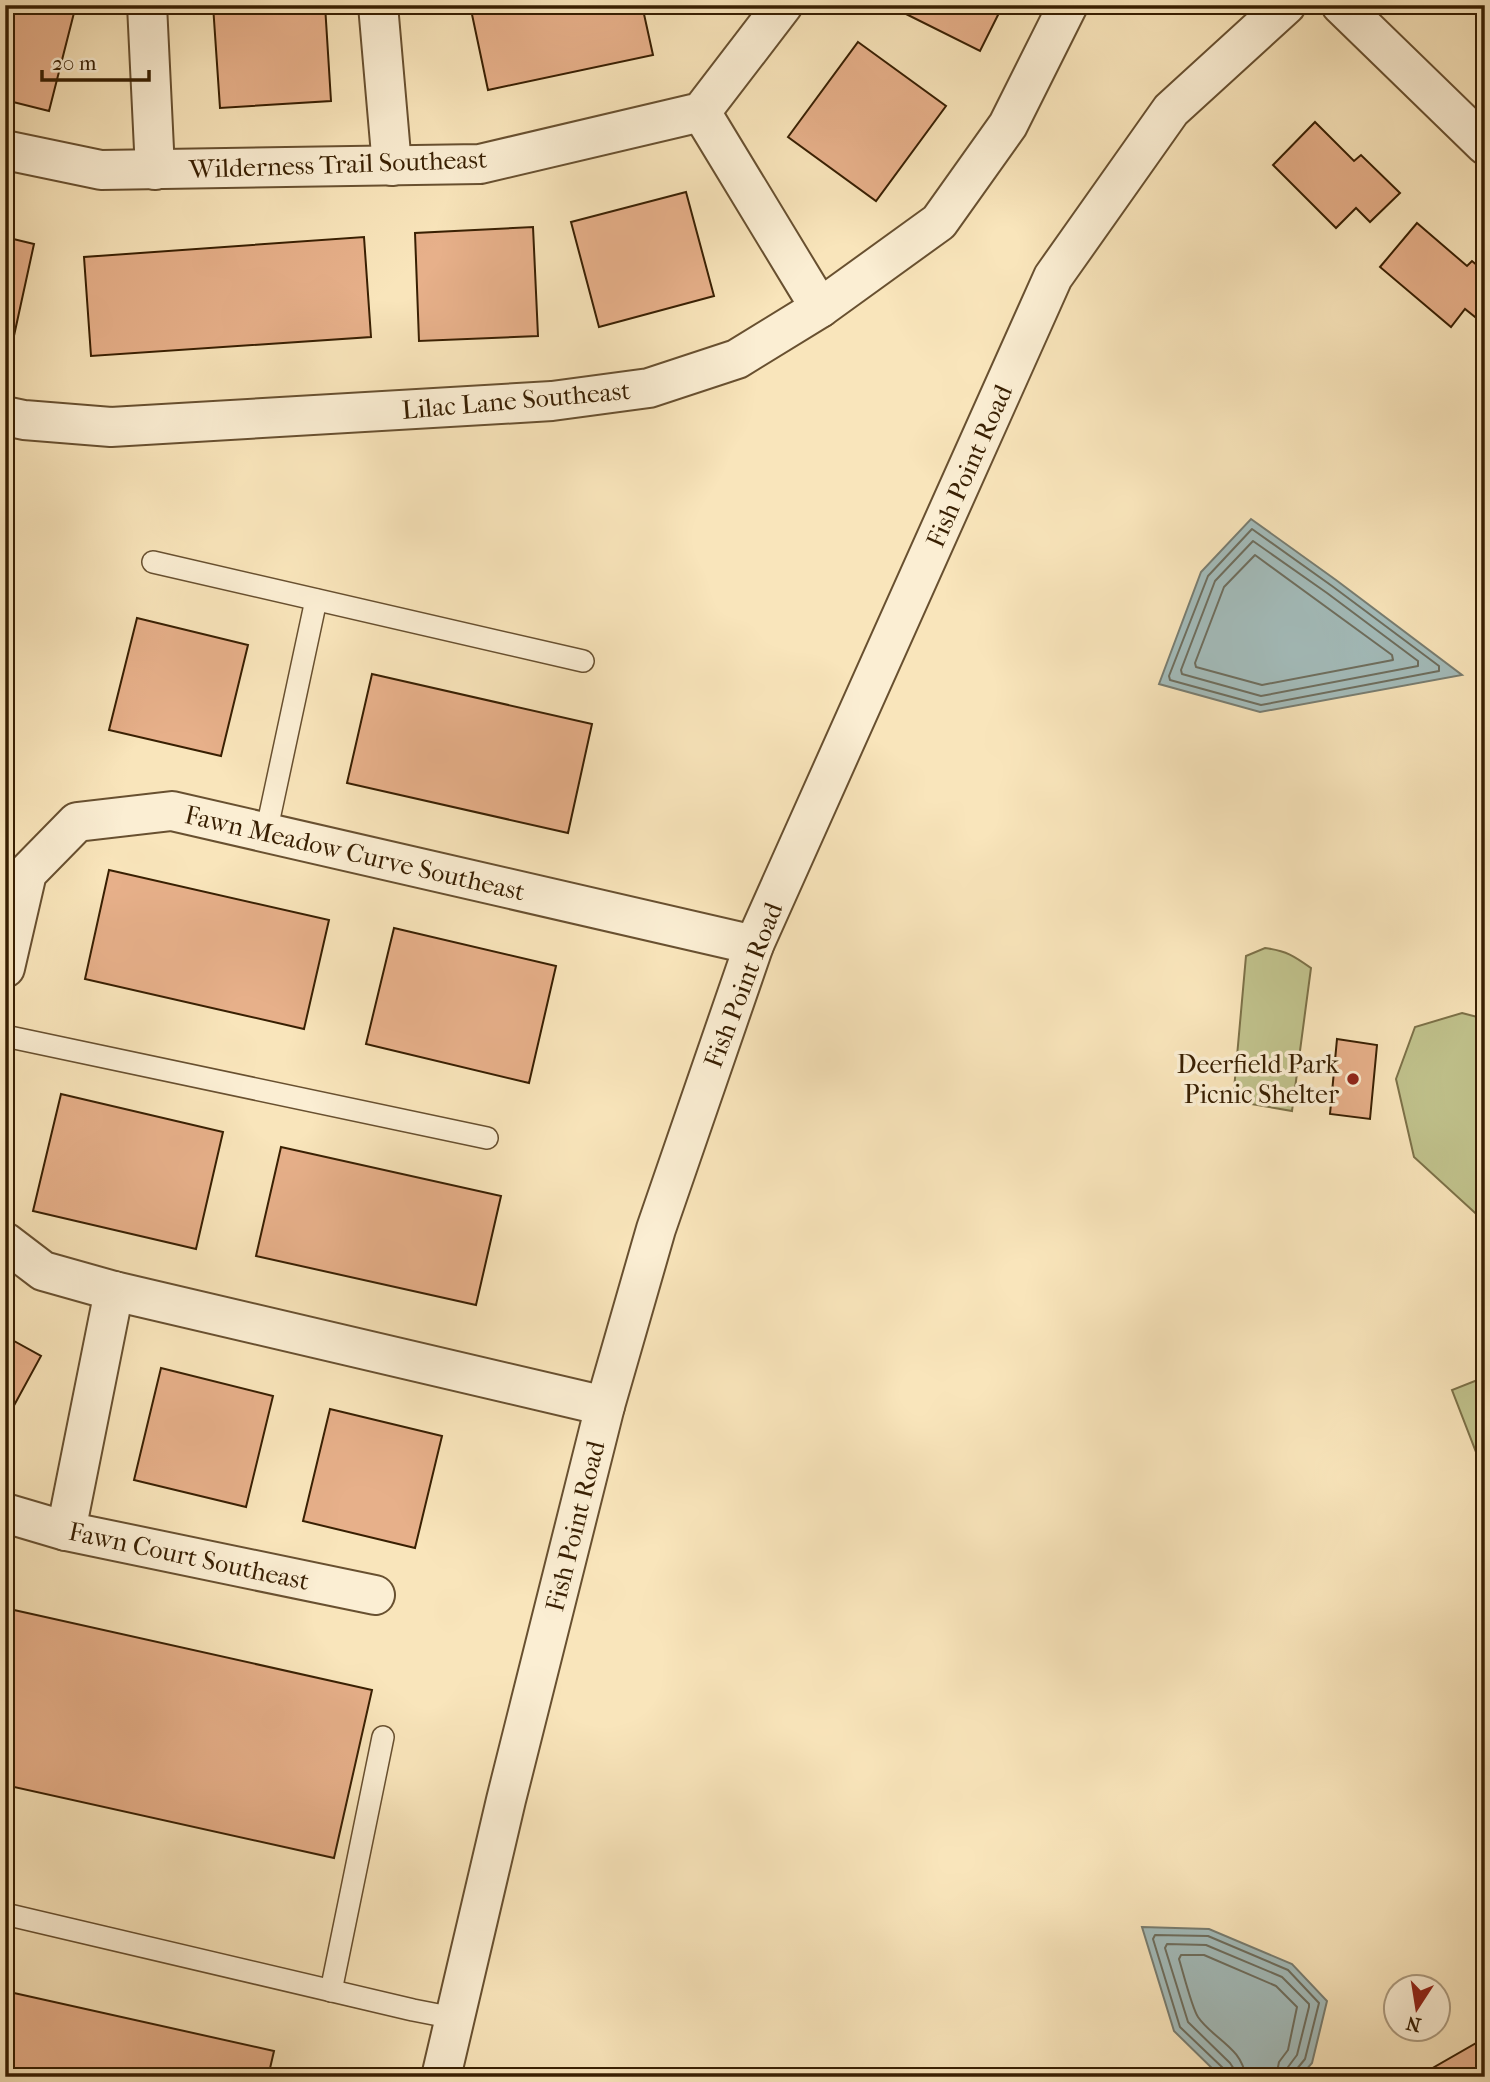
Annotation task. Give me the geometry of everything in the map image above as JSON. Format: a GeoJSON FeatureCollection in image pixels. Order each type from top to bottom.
{"type":"FeatureCollection","features":[{"type":"Feature","properties":{"kind":"street"},"geometry":{"type":"LineString","coordinates":[[147,5],[155,170]]}},
{"type":"Feature","properties":{"kind":"street"},"geometry":{"type":"LineString","coordinates":[[378,5],[392,166]]}},
{"type":"Feature","properties":{"kind":"street"},"geometry":{"type":"LineString","coordinates":[[783,5],[701,112],[820,308]]}},
{"type":"Feature","properties":{"kind":"street","name":"Lilac Lane Southeast"},"geometry":{"type":"LineString","coordinates":[[5,416],[111,427],[552,401],[649,388],[737,359],[820,308],[939,222],[1008,125],[1068,5]]}},
{"type":"Feature","properties":{"kind":"street","name":"Fish Point Road"},"geometry":{"type":"LineString","coordinates":[[441,2077],[605,1406],[656,1229],[754,945],[1053,277],[1171,110],[1286,5]]}},
{"type":"Feature","properties":{"kind":"street"},"geometry":{"type":"LineString","coordinates":[[1341,5],[1485,145]]}},
{"type":"Feature","properties":{"kind":"street","name":"Wilderness Trail Southeast"},"geometry":{"type":"LineString","coordinates":[[5,150],[101,170],[480,164],[701,112]]}},
{"type":"Feature","properties":{"kind":"street","name":"Fawn Meadow Curve Southeast"},"geometry":{"type":"LineString","coordinates":[[5,968],[27,873],[77,822],[172,811],[754,945]]}},
{"type":"Feature","properties":{"kind":"street"},"geometry":{"type":"LineString","coordinates":[[5,1242],[43,1271],[114,1291],[605,1406]]}},
{"type":"Feature","properties":{"kind":"street"},"geometry":{"type":"LineString","coordinates":[[66,1531],[114,1291]]}},
{"type":"Feature","properties":{"kind":"street","name":"Fawn Court Southeast"},"geometry":{"type":"LineString","coordinates":[[5,1513],[66,1531],[375,1595]]}},
{"type":"Feature","properties":{"kind":"lane"},"geometry":{"type":"LineString","coordinates":[[153,562],[583,662]]}},
{"type":"Feature","properties":{"kind":"lane"},"geometry":{"type":"LineString","coordinates":[[267,833],[316,600]]}},
{"type":"Feature","properties":{"kind":"lane"},"geometry":{"type":"LineString","coordinates":[[5,1036],[487,1138]]}},
{"type":"Feature","properties":{"kind":"lane"},"geometry":{"type":"LineString","coordinates":[[331,1991],[383,1737]]}},
{"type":"Feature","properties":{"kind":"lane"},"geometry":{"type":"LineString","coordinates":[[5,1914],[454,2018]]}},
{"type":"Feature","properties":{"kind":"green space"},"geometry":{"type":"Polygon","coordinates":[[[1265,948],[1290,955],[1311,968],[1292,1111],[1233,1101],[1246,956],[1265,948]]]}},
{"type":"Feature","properties":{"kind":"green space"},"geometry":{"type":"Polygon","coordinates":[[[1462,1013],[1485,1019],[1485,1222],[1414,1157],[1396,1079],[1415,1027],[1462,1013]]]}},
{"type":"Feature","properties":{"kind":"green space"},"geometry":{"type":"Polygon","coordinates":[[[1485,1377],[1485,1458],[1476,1452],[1452,1390],[1485,1377]]]}},
{"type":"Feature","properties":{"kind":"water"},"geometry":{"type":"Polygon","coordinates":[[[1251,519],[1462,675],[1260,712],[1159,684],[1201,572],[1251,519]]]}},
{"type":"Feature","properties":{"kind":"water"},"geometry":{"type":"Polygon","coordinates":[[[1142,1927],[1209,1929],[1292,1964],[1327,2001],[1312,2063],[1300,2077],[1221,2077],[1174,2031],[1142,1927]]]}},
{"type":"Feature","properties":{"kind":"building"},"geometry":{"type":"Polygon","coordinates":[[[5,5],[76,5],[49,111],[5,100],[5,5]]]}},
{"type":"Feature","properties":{"kind":"building"},"geometry":{"type":"Polygon","coordinates":[[[213,5],[325,5],[331,101],[220,108],[213,5]]]}},
{"type":"Feature","properties":{"kind":"building"},"geometry":{"type":"Polygon","coordinates":[[[470,5],[642,5],[653,55],[488,90],[470,5]]]}},
{"type":"Feature","properties":{"kind":"building"},"geometry":{"type":"Polygon","coordinates":[[[888,5],[1003,5],[980,51],[888,5]]]}},
{"type":"Feature","properties":{"kind":"building"},"geometry":{"type":"Polygon","coordinates":[[[858,42],[946,106],[876,201],[788,137],[858,42]]]}},
{"type":"Feature","properties":{"kind":"building"},"geometry":{"type":"Polygon","coordinates":[[[1315,122],[1354,161],[1361,155],[1400,193],[1370,222],[1356,208],[1336,228],[1273,165],[1315,122]]]}},
{"type":"Feature","properties":{"kind":"building"},"geometry":{"type":"Polygon","coordinates":[[[686,192],[714,296],[599,327],[571,222],[686,192]]]}},
{"type":"Feature","properties":{"kind":"building"},"geometry":{"type":"Polygon","coordinates":[[[1417,223],[1467,266],[1472,261],[1485,272],[1485,325],[1465,309],[1451,327],[1380,267],[1417,223]]]}},
{"type":"Feature","properties":{"kind":"building"},"geometry":{"type":"Polygon","coordinates":[[[533,227],[538,336],[419,341],[415,233],[533,227]]]}},
{"type":"Feature","properties":{"kind":"building"},"geometry":{"type":"Polygon","coordinates":[[[5,237],[34,244],[10,354],[5,353],[5,237]]]}},
{"type":"Feature","properties":{"kind":"building"},"geometry":{"type":"Polygon","coordinates":[[[364,237],[371,337],[91,356],[84,257],[364,237]]]}},
{"type":"Feature","properties":{"kind":"building"},"geometry":{"type":"Polygon","coordinates":[[[137,618],[248,645],[221,756],[109,730],[137,618]]]}},
{"type":"Feature","properties":{"kind":"building"},"geometry":{"type":"Polygon","coordinates":[[[372,674],[592,724],[568,833],[347,783],[372,674]]]}},
{"type":"Feature","properties":{"kind":"building"},"geometry":{"type":"Polygon","coordinates":[[[109,870],[329,920],[304,1029],[85,979],[109,870]]]}},
{"type":"Feature","properties":{"kind":"building"},"geometry":{"type":"Polygon","coordinates":[[[394,928],[556,966],[529,1083],[366,1044],[394,928]]]}},
{"type":"Feature","properties":{"kind":"building","name":"Deerfield Park Picnic Shelter"},"geometry":{"type":"Polygon","coordinates":[[[1337,1039],[1377,1045],[1370,1119],[1330,1114],[1337,1039]]]}},
{"type":"Feature","properties":{"kind":"building"},"geometry":{"type":"Polygon","coordinates":[[[61,1094],[223,1132],[196,1249],[33,1211],[61,1094]]]}},
{"type":"Feature","properties":{"kind":"building"},"geometry":{"type":"Polygon","coordinates":[[[281,1147],[501,1196],[476,1305],[256,1256],[281,1147]]]}},
{"type":"Feature","properties":{"kind":"building"},"geometry":{"type":"Polygon","coordinates":[[[5,1336],[41,1356],[5,1422],[5,1336]]]}},
{"type":"Feature","properties":{"kind":"building"},"geometry":{"type":"Polygon","coordinates":[[[161,1368],[273,1396],[246,1507],[134,1480],[161,1368]]]}},
{"type":"Feature","properties":{"kind":"building"},"geometry":{"type":"Polygon","coordinates":[[[330,1409],[442,1436],[415,1548],[303,1521],[330,1409]]]}},
{"type":"Feature","properties":{"kind":"building"},"geometry":{"type":"Polygon","coordinates":[[[5,1608],[372,1690],[334,1858],[5,1785],[5,1608]]]}},
{"type":"Feature","properties":{"kind":"building"},"geometry":{"type":"Polygon","coordinates":[[[5,1991],[274,2051],[268,2077],[5,2077],[5,1991]]]}},
{"type":"Feature","properties":{"kind":"building"},"geometry":{"type":"Polygon","coordinates":[[[1485,2038],[1485,2077],[1417,2077],[1485,2038]]]}},
{"type":"Feature","properties":{"kind":"place","name":"Deerfield Park Picnic Shelter"},"geometry":{"type":"Point","coordinates":[1353,1079]}}]}
